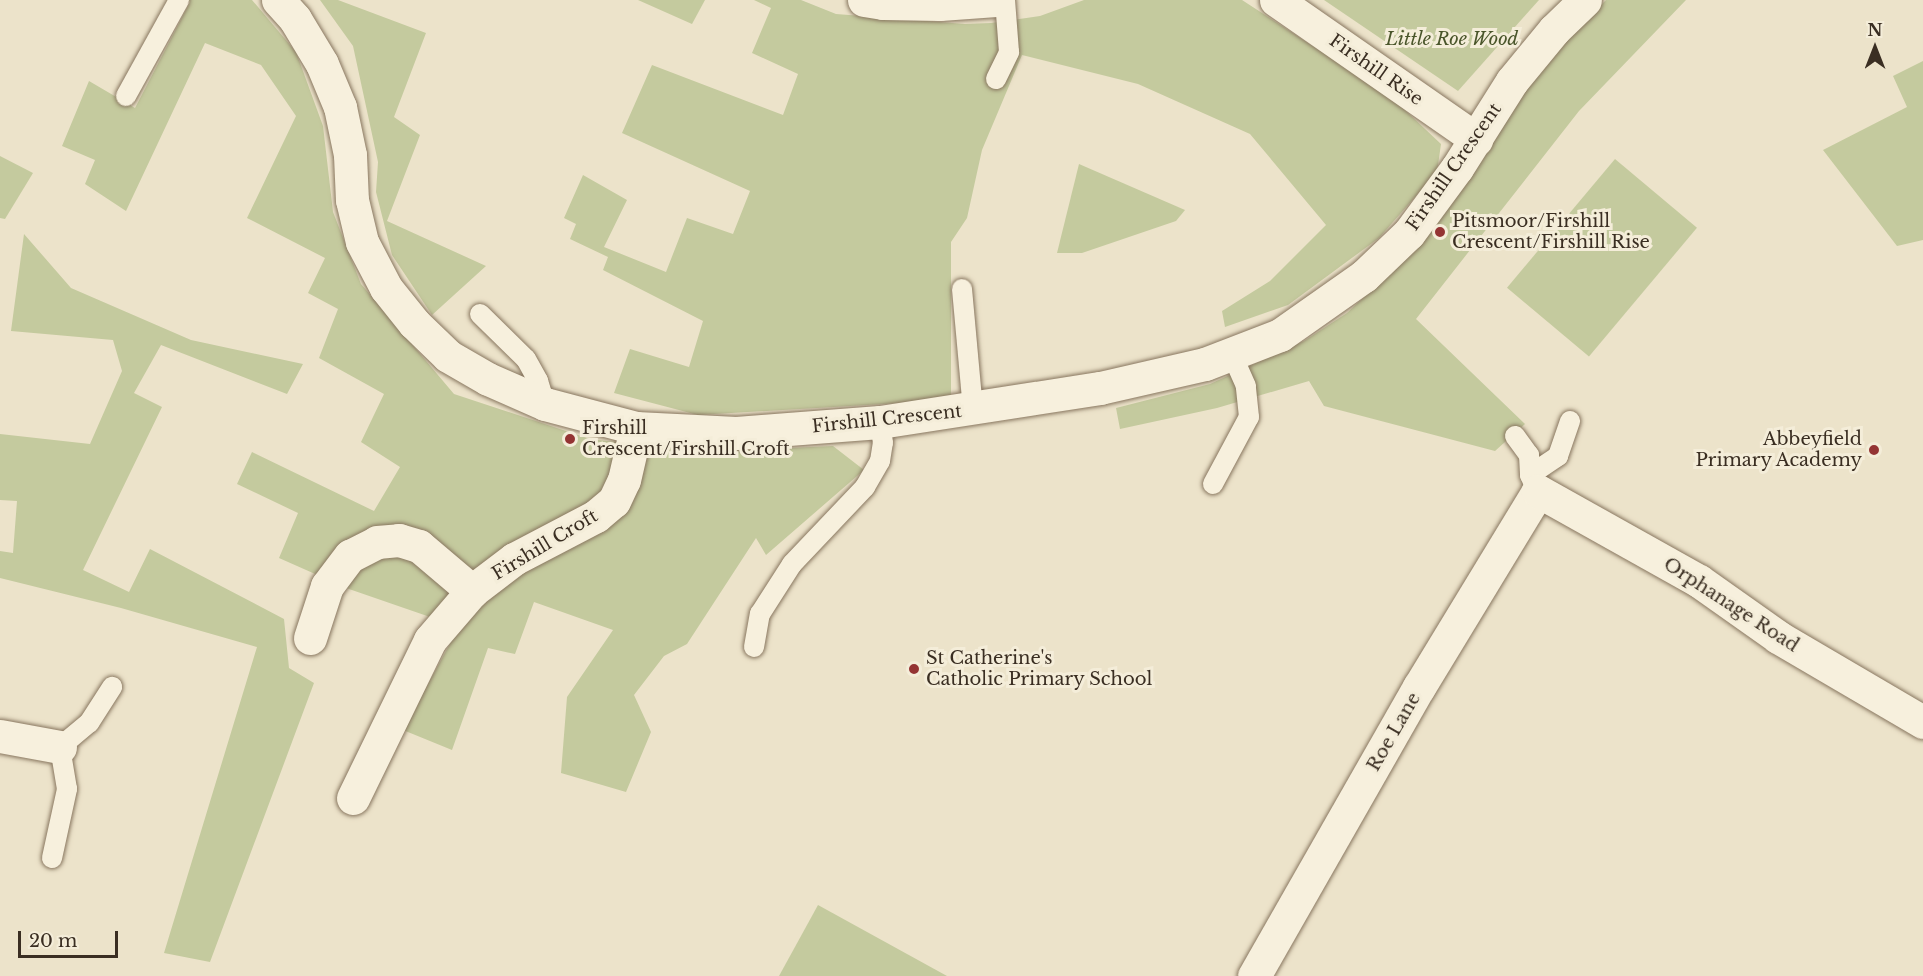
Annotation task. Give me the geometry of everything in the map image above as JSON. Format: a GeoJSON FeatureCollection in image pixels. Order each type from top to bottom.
{"type":"FeatureCollection","features":[{"type":"Feature","properties":{"kind":"street","name":"Firshill Crescent"},"geometry":{"type":"LineString","coordinates":[[278,0],[295,19],[322,64],[340,107],[350,156],[352,200],[362,242],[386,288],[414,323],[448,356],[488,379],[545,404],[636,428],[736,433],[880,422],[1101,388],[1205,364],[1280,335],[1364,276],[1423,216],[1476,139],[1512,81],[1554,30],[1585,0]]}},
{"type":"Feature","properties":{"kind":"street"},"geometry":{"type":"LineString","coordinates":[[864,0],[883,3],[940,4],[996,0]]}},
{"type":"Feature","properties":{"kind":"street","name":"Firshill Rise"},"geometry":{"type":"LineString","coordinates":[[1276,0],[1476,139]]}},
{"type":"Feature","properties":{"kind":"street","name":"Firshill Croft"},"geometry":{"type":"LineString","coordinates":[[353,798],[430,640],[472,591],[514,559],[596,516],[614,501],[624,480],[636,428]]}},
{"type":"Feature","properties":{"kind":"street","name":"Orphanage Road"},"geometry":{"type":"LineString","coordinates":[[1534,483],[1699,581],[1778,637],[1923,722]]}},
{"type":"Feature","properties":{"kind":"street","name":"Roe Lane"},"geometry":{"type":"LineString","coordinates":[[1254,976],[1534,483]]}},
{"type":"Feature","properties":{"kind":"street","name":"Firshill Croft"},"geometry":{"type":"LineString","coordinates":[[310,638],[327,586],[350,556],[377,542],[399,540],[419,546],[472,591]]}},
{"type":"Feature","properties":{"kind":"street"},"geometry":{"type":"LineString","coordinates":[[0,736],[60,747]]}},
{"type":"Feature","properties":{"kind":"lane"},"geometry":{"type":"LineString","coordinates":[[126,96],[179,0]]}},
{"type":"Feature","properties":{"kind":"lane"},"geometry":{"type":"LineString","coordinates":[[996,79],[1009,52],[1005,0]]}},
{"type":"Feature","properties":{"kind":"lane"},"geometry":{"type":"LineString","coordinates":[[962,289],[973,409]]}},
{"type":"Feature","properties":{"kind":"lane"},"geometry":{"type":"LineString","coordinates":[[480,314],[526,359],[538,381],[545,404]]}},
{"type":"Feature","properties":{"kind":"lane"},"geometry":{"type":"LineString","coordinates":[[1213,484],[1249,417],[1246,386],[1232,354]]}},
{"type":"Feature","properties":{"kind":"lane"},"geometry":{"type":"LineString","coordinates":[[754,646],[760,614],[792,564],[865,487],[880,461],[883,443],[880,422]]}},
{"type":"Feature","properties":{"kind":"lane"},"geometry":{"type":"LineString","coordinates":[[1534,483],[1558,456],[1570,422]]}},
{"type":"Feature","properties":{"kind":"lane"},"geometry":{"type":"LineString","coordinates":[[1515,436],[1529,455],[1534,483]]}},
{"type":"Feature","properties":{"kind":"lane"},"geometry":{"type":"LineString","coordinates":[[52,858],[67,789],[60,747],[88,723],[112,687]]}},
{"type":"Feature","properties":{"kind":"green space"},"geometry":{"type":"Polygon","coordinates":[[[187,0],[252,0],[296,52],[323,126],[333,212],[361,284],[454,394],[590,439],[700,452],[833,446],[864,470],[766,555],[756,538],[687,644],[664,656],[634,695],[651,732],[626,792],[561,773],[567,697],[613,630],[534,602],[515,654],[488,648],[452,750],[403,730],[459,627],[349,589],[279,558],[298,513],[237,484],[252,452],[374,511],[400,467],[361,442],[384,394],[319,358],[338,309],[308,293],[325,258],[247,218],[296,116],[261,65],[205,43],[126,211],[85,184],[95,160],[62,146],[89,81],[135,108],[190,2],[187,0]]]}},
{"type":"Feature","properties":{"kind":"green space"},"geometry":{"type":"Polygon","coordinates":[[[320,0],[338,0],[426,33],[394,117],[420,135],[387,221],[486,266],[432,315],[392,255],[376,192],[378,162],[353,46],[320,0]]]}},
{"type":"Feature","properties":{"kind":"green space"},"geometry":{"type":"Polygon","coordinates":[[[638,0],[705,0],[692,24],[638,0]]]}},
{"type":"Feature","properties":{"kind":"green space"},"geometry":{"type":"Polygon","coordinates":[[[754,0],[801,0],[836,14],[965,24],[1040,16],[1084,0],[1242,0],[1391,97],[1441,144],[1437,172],[1379,238],[1288,305],[1225,327],[1222,311],[1270,281],[1326,225],[1250,134],[1138,84],[1022,55],[982,150],[967,218],[951,242],[951,400],[698,415],[614,393],[630,349],[689,367],[703,321],[603,270],[608,257],[570,239],[576,224],[564,218],[583,175],[627,200],[604,247],[666,272],[687,218],[733,234],[750,191],[622,133],[652,65],[783,115],[798,74],[752,53],[771,8],[754,0]]]}},
{"type":"Feature","properties":{"kind":"green space","name":"Little Roe Wood"},"geometry":{"type":"Polygon","coordinates":[[[1324,0],[1539,0],[1458,91],[1324,0]]]}},
{"type":"Feature","properties":{"kind":"green space"},"geometry":{"type":"Polygon","coordinates":[[[1606,0],[1686,0],[1579,111],[1416,319],[1525,424],[1495,451],[1324,406],[1309,381],[1217,408],[1120,429],[1116,408],[1210,384],[1304,341],[1347,313],[1412,252],[1535,71],[1606,0]]]}},
{"type":"Feature","properties":{"kind":"green space"},"geometry":{"type":"Polygon","coordinates":[[[1923,61],[1923,240],[1897,246],[1823,150],[1907,107],[1893,76],[1923,61]]]}},
{"type":"Feature","properties":{"kind":"green space"},"geometry":{"type":"Polygon","coordinates":[[[0,156],[33,173],[5,219],[0,218],[0,156]]]}},
{"type":"Feature","properties":{"kind":"green space"},"geometry":{"type":"Polygon","coordinates":[[[1615,159],[1697,228],[1589,356],[1507,288],[1615,159]]]}},
{"type":"Feature","properties":{"kind":"green space"},"geometry":{"type":"Polygon","coordinates":[[[1079,164],[1185,210],[1176,221],[1082,253],[1057,253],[1079,164]]]}},
{"type":"Feature","properties":{"kind":"green space"},"geometry":{"type":"Polygon","coordinates":[[[24,234],[71,288],[191,340],[303,364],[287,394],[161,345],[134,393],[162,407],[83,570],[129,592],[150,549],[284,619],[289,668],[314,683],[210,962],[164,953],[257,647],[121,608],[0,578],[0,551],[13,553],[17,501],[0,500],[0,434],[90,444],[122,371],[113,340],[11,331],[24,234]]]}},
{"type":"Feature","properties":{"kind":"green space"},"geometry":{"type":"Polygon","coordinates":[[[818,905],[947,976],[779,976],[818,905]]]}},
{"type":"Feature","properties":{"kind":"place","name":"Pitsmoor/Firshill Crescent/Firshill Rise"},"geometry":{"type":"Point","coordinates":[1440,232]}},
{"type":"Feature","properties":{"kind":"place","name":"Firshill Crescent/Firshill Croft"},"geometry":{"type":"Point","coordinates":[570,439]}},
{"type":"Feature","properties":{"kind":"place","name":"Abbeyfield Primary Academy"},"geometry":{"type":"Point","coordinates":[1874,450]}},
{"type":"Feature","properties":{"kind":"place","name":"St Catherine's Catholic Primary School"},"geometry":{"type":"Point","coordinates":[914,669]}}]}
